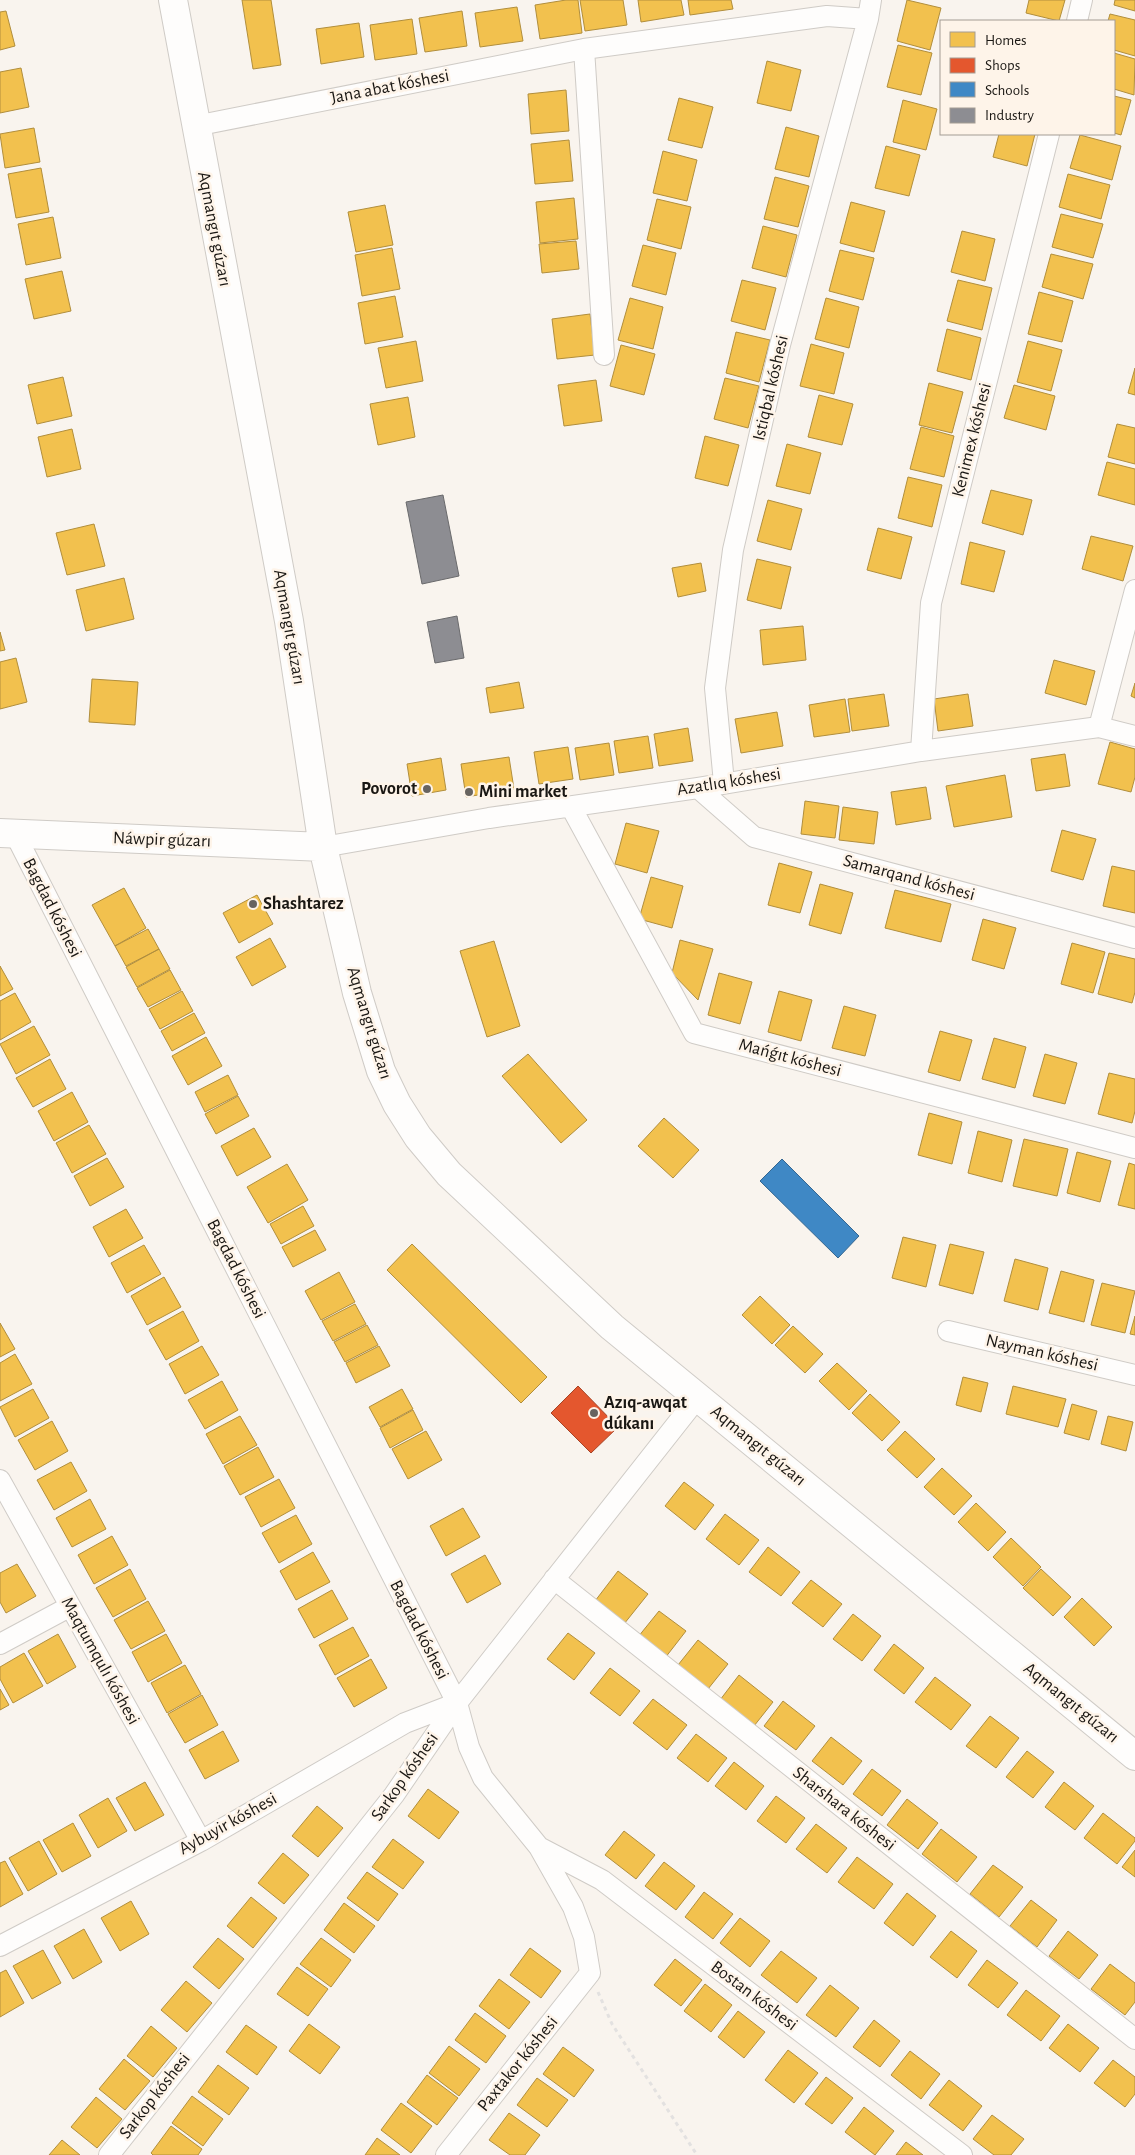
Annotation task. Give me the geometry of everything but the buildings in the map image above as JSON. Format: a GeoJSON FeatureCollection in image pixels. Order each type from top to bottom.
{"type":"FeatureCollection","features":[{"type":"Feature","properties":{"kind":"street","name":"Aqmangıt gúzarı"},"geometry":{"type":"LineString","coordinates":[[173,0],[195,126],[289,621],[324,846],[357,993],[380,1071],[397,1104],[418,1137],[449,1174],[612,1327],[1135,1756]]}},
{"type":"Feature","properties":{"kind":"street"},"geometry":{"type":"LineString","coordinates":[[1077,20],[1082,0]]}},
{"type":"Feature","properties":{"kind":"street","name":"Jana abat kóshesi"},"geometry":{"type":"LineString","coordinates":[[195,126],[584,49],[869,10]]}},
{"type":"Feature","properties":{"kind":"street","name":"Istiqbal kóshesi"},"geometry":{"type":"LineString","coordinates":[[724,783],[715,688],[733,550],[780,345],[869,10]]}},
{"type":"Feature","properties":{"kind":"street"},"geometry":{"type":"LineString","coordinates":[[584,49],[604,355]]}},
{"type":"Feature","properties":{"kind":"street","name":"Kenimex kóshesi"},"geometry":{"type":"LineString","coordinates":[[921,751],[931,603],[1049,135]]}},
{"type":"Feature","properties":{"kind":"street"},"geometry":{"type":"LineString","coordinates":[[1099,727],[1135,590]]}},
{"type":"Feature","properties":{"kind":"street","name":"Azatlıq kóshesi"},"geometry":{"type":"LineString","coordinates":[[324,846],[489,818],[698,788],[921,751],[1099,727],[1135,736]]}},
{"type":"Feature","properties":{"kind":"street","name":"Samarqand kóshesi"},"geometry":{"type":"LineString","coordinates":[[698,788],[754,837],[1135,938]]}},
{"type":"Feature","properties":{"kind":"street","name":"Mańǵıt kóshesi"},"geometry":{"type":"LineString","coordinates":[[571,806],[694,1033],[1135,1148]]}},
{"type":"Feature","properties":{"kind":"street","name":"Náwpir gúzarı"},"geometry":{"type":"LineString","coordinates":[[7,834],[324,846]]}},
{"type":"Feature","properties":{"kind":"street","name":"Bagdad kóshesi"},"geometry":{"type":"LineString","coordinates":[[7,834],[457,1703],[469,1747],[482,1778],[539,1847]]}},
{"type":"Feature","properties":{"kind":"street","name":"Nayman kóshesi"},"geometry":{"type":"LineString","coordinates":[[948,1331],[1135,1375]]}},
{"type":"Feature","properties":{"kind":"street","name":"Sarkop kóshesi"},"geometry":{"type":"LineString","coordinates":[[108,2155],[394,1796],[457,1703],[698,1397]]}},
{"type":"Feature","properties":{"kind":"street","name":"Maqtumqulı kóshesi"},"geometry":{"type":"LineString","coordinates":[[0,1480],[201,1841]]}},
{"type":"Feature","properties":{"kind":"street","name":"Sharshara kóshesi"},"geometry":{"type":"LineString","coordinates":[[554,1579],[1135,2039]]}},
{"type":"Feature","properties":{"kind":"street"},"geometry":{"type":"LineString","coordinates":[[0,1644],[69,1607]]}},
{"type":"Feature","properties":{"kind":"street","name":"Aybuyir kóshesi"},"geometry":{"type":"LineString","coordinates":[[0,1946],[201,1841],[405,1724],[457,1703]]}},
{"type":"Feature","properties":{"kind":"street"},"geometry":{"type":"LineString","coordinates":[[539,1847],[573,1907],[584,1937],[590,1974]]}},
{"type":"Feature","properties":{"kind":"street","name":"Bostan kóshesi"},"geometry":{"type":"LineString","coordinates":[[539,1847],[602,1880],[962,2155]]}},
{"type":"Feature","properties":{"kind":"street","name":"Paxtakor kóshesi"},"geometry":{"type":"LineString","coordinates":[[446,2155],[590,1974]]}},
{"type":"Feature","properties":{"kind":"path"},"geometry":{"type":"LineString","coordinates":[[590,1974],[612,2024],[697,2155]]}},
{"type":"Feature","properties":{"kind":"place","name":"Povorot"},"geometry":{"type":"Point","coordinates":[427,789]}},
{"type":"Feature","properties":{"kind":"place","name":"Mini market"},"geometry":{"type":"Point","coordinates":[469,792]}},
{"type":"Feature","properties":{"kind":"place","name":"Shashtarez"},"geometry":{"type":"Point","coordinates":[253,904]}},
{"type":"Feature","properties":{"kind":"place","name":"Azıq-awqat dúkanı"},"geometry":{"type":"Point","coordinates":[594,1413]}}]}
